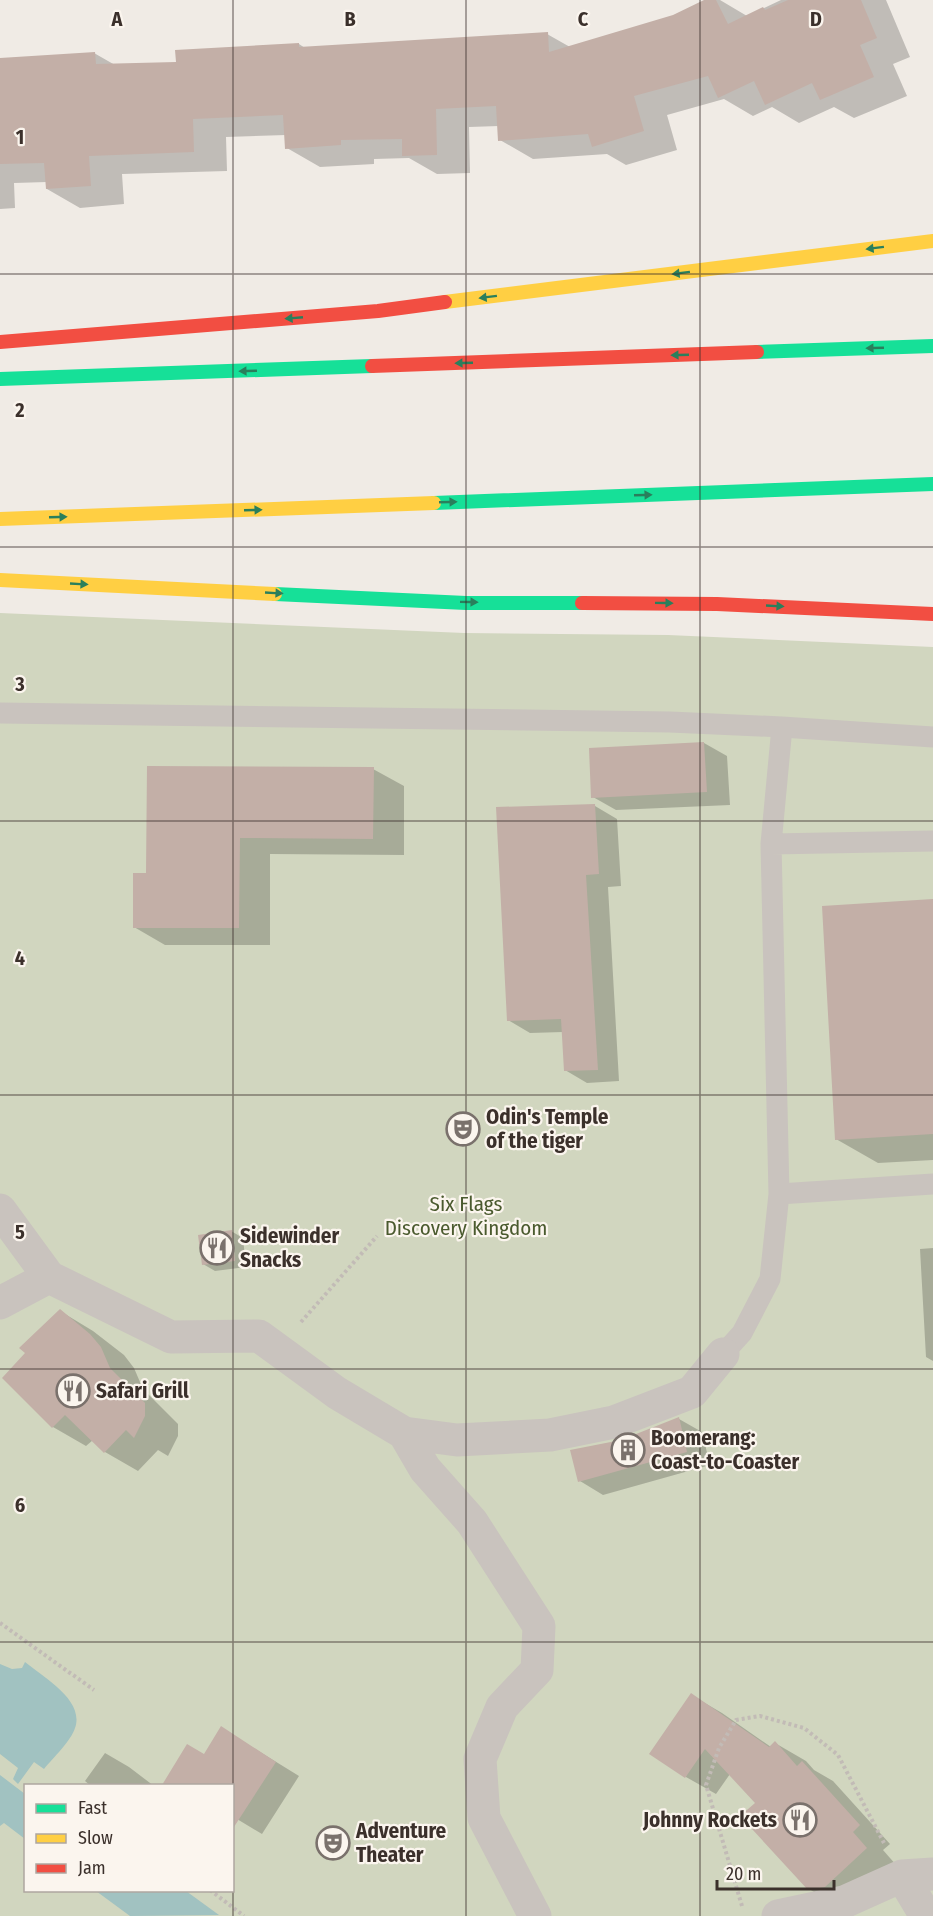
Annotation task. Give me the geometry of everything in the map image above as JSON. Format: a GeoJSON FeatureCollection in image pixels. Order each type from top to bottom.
{"type":"FeatureCollection","features":[{"type":"Feature","properties":{"kind":"highway"},"geometry":{"type":"LineString","coordinates":[[0,342],[378,310],[933,241]]}},
{"type":"Feature","properties":{"kind":"highway"},"geometry":{"type":"LineString","coordinates":[[0,379],[933,346]]}},
{"type":"Feature","properties":{"kind":"highway"},"geometry":{"type":"LineString","coordinates":[[0,519],[933,484]]}},
{"type":"Feature","properties":{"kind":"highway"},"geometry":{"type":"LineString","coordinates":[[0,580],[466,603],[717,604],[933,614]]}},
{"type":"Feature","properties":{"kind":"street"},"geometry":{"type":"LineString","coordinates":[[0,1210],[50,1277],[171,1337],[259,1336],[337,1393],[404,1433],[457,1440],[550,1435],[615,1422],[692,1392],[723,1354]]}},
{"type":"Feature","properties":{"kind":"street"},"geometry":{"type":"LineString","coordinates":[[0,1303],[50,1277]]}},
{"type":"Feature","properties":{"kind":"street"},"geometry":{"type":"LineString","coordinates":[[404,1433],[425,1469],[472,1522],[539,1626],[537,1670],[502,1707],[480,1759],[484,1818],[535,1916]]}},
{"type":"Feature","properties":{"kind":"street"},"geometry":{"type":"LineString","coordinates":[[778,1916],[844,1902],[917,1875],[927,1916]]}},
{"type":"Feature","properties":{"kind":"lane"},"geometry":{"type":"LineString","coordinates":[[0,713],[670,722],[933,737]]}},
{"type":"Feature","properties":{"kind":"lane"},"geometry":{"type":"LineString","coordinates":[[723,1354],[742,1333],[770,1279],[779,1194],[771,844],[782,727]]}},
{"type":"Feature","properties":{"kind":"lane"},"geometry":{"type":"LineString","coordinates":[[771,844],[933,842]]}},
{"type":"Feature","properties":{"kind":"lane"},"geometry":{"type":"LineString","coordinates":[[779,1194],[933,1184]]}},
{"type":"Feature","properties":{"kind":"path"},"geometry":{"type":"LineString","coordinates":[[277,1350],[377,1236]]}},
{"type":"Feature","properties":{"kind":"path"},"geometry":{"type":"LineString","coordinates":[[0,1623],[94,1690]]}},
{"type":"Feature","properties":{"kind":"path"},"geometry":{"type":"LineString","coordinates":[[745,1916],[706,1785],[718,1748],[736,1719],[760,1716],[804,1728],[837,1755],[917,1875]]}},
{"type":"Feature","properties":{"kind":"path"},"geometry":{"type":"LineString","coordinates":[[213,1892],[244,1916]]}},
{"type":"Feature","properties":{"kind":"green space","name":"Six Flags Discovery Kingdom"},"geometry":{"type":"Polygon","coordinates":[[[0,613],[464,633],[668,635],[933,647],[933,1916],[0,1916],[0,613]]]}},
{"type":"Feature","properties":{"kind":"water"},"geometry":{"type":"Polygon","coordinates":[[[25,1662],[60,1690],[74,1708],[76,1718],[73,1733],[57,1755],[44,1769],[34,1762],[18,1784],[13,1779],[18,1768],[0,1754],[0,1664],[12,1669],[22,1668],[25,1662]]]}},
{"type":"Feature","properties":{"kind":"water"},"geometry":{"type":"Polygon","coordinates":[[[0,1775],[24,1793],[24,1838],[4,1823],[0,1826],[0,1775]]]}},
{"type":"Feature","properties":{"kind":"water"},"geometry":{"type":"Polygon","coordinates":[[[97,1892],[187,1892],[219,1915],[130,1916],[97,1892]]]}},
{"type":"Feature","properties":{"kind":"building"},"geometry":{"type":"Polygon","coordinates":[[[704,0],[716,0],[728,24],[763,7],[765,10],[788,0],[861,0],[877,38],[860,45],[874,77],[820,100],[812,83],[765,105],[754,81],[718,98],[708,76],[634,96],[644,131],[592,147],[588,134],[498,141],[496,106],[436,109],[437,155],[402,156],[402,139],[341,140],[341,145],[285,149],[283,115],[193,119],[194,152],[89,156],[91,186],[46,189],[44,163],[0,164],[0,58],[95,52],[96,64],[176,62],[175,50],[299,43],[299,47],[548,32],[549,52],[673,15],[704,0]]]}},
{"type":"Feature","properties":{"kind":"building"},"geometry":{"type":"Polygon","coordinates":[[[704,742],[707,792],[591,798],[589,748],[704,742]]]}},
{"type":"Feature","properties":{"kind":"building"},"geometry":{"type":"Polygon","coordinates":[[[147,766],[374,767],[373,839],[240,838],[239,928],[133,928],[133,873],[146,873],[147,766]]]}},
{"type":"Feature","properties":{"kind":"building"},"geometry":{"type":"Polygon","coordinates":[[[595,804],[599,874],[586,875],[598,1070],[564,1071],[561,1019],[507,1021],[496,807],[595,804]]]}},
{"type":"Feature","properties":{"kind":"building"},"geometry":{"type":"Polygon","coordinates":[[[933,899],[933,1134],[835,1140],[822,906],[933,899]]]}},
{"type":"Feature","properties":{"kind":"building","name":"Sidewinder Snacks"},"geometry":{"type":"Polygon","coordinates":[[[232,1230],[235,1261],[202,1265],[198,1235],[232,1230]]]}},
{"type":"Feature","properties":{"kind":"building","name":"Safari Grill"},"geometry":{"type":"Polygon","coordinates":[[[60,1309],[90,1334],[101,1347],[110,1368],[145,1403],[145,1416],[134,1438],[126,1430],[104,1453],[65,1415],[52,1428],[2,1378],[25,1353],[19,1348],[60,1309]]]}},
{"type":"Feature","properties":{"kind":"building","name":"Boomerang: Coast-to-Coaster"},"geometry":{"type":"Polygon","coordinates":[[[679,1417],[687,1452],[578,1482],[570,1450],[621,1440],[679,1417]]]}},
{"type":"Feature","properties":{"kind":"building","name":"Johnny Rockets"},"geometry":{"type":"Polygon","coordinates":[[[691,1693],[769,1747],[775,1741],[797,1766],[802,1761],[860,1825],[853,1832],[867,1848],[825,1887],[808,1890],[740,1816],[755,1803],[705,1749],[685,1778],[649,1754],[691,1693]]]}},
{"type":"Feature","properties":{"kind":"building"},"geometry":{"type":"Polygon","coordinates":[[[221,1726],[276,1762],[234,1827],[234,1784],[163,1784],[187,1744],[204,1754],[221,1726]]]}},
{"type":"Feature","properties":{"kind":"traffic: fast"},"geometry":{"type":"LineString","coordinates":[[757,352],[933,346]]}},
{"type":"Feature","properties":{"kind":"traffic: fast"},"geometry":{"type":"LineString","coordinates":[[0,379],[372,366]]}},
{"type":"Feature","properties":{"kind":"traffic: fast"},"geometry":{"type":"LineString","coordinates":[[434,503],[933,484]]}},
{"type":"Feature","properties":{"kind":"traffic: fast"},"geometry":{"type":"LineString","coordinates":[[275,594],[466,603],[582,603]]}},
{"type":"Feature","properties":{"kind":"traffic: slow"},"geometry":{"type":"LineString","coordinates":[[445,302],[933,241]]}},
{"type":"Feature","properties":{"kind":"traffic: slow"},"geometry":{"type":"LineString","coordinates":[[0,519],[434,503]]}},
{"type":"Feature","properties":{"kind":"traffic: slow"},"geometry":{"type":"LineString","coordinates":[[0,580],[275,594]]}},
{"type":"Feature","properties":{"kind":"traffic: jam"},"geometry":{"type":"LineString","coordinates":[[0,342],[378,311],[445,302]]}},
{"type":"Feature","properties":{"kind":"traffic: jam"},"geometry":{"type":"LineString","coordinates":[[372,366],[757,352]]}},
{"type":"Feature","properties":{"kind":"traffic: jam"},"geometry":{"type":"LineString","coordinates":[[582,603],[717,604],[933,614]]}},
{"type":"Feature","properties":{"kind":"place","name":"Odin's Temple of the tiger"},"geometry":{"type":"Point","coordinates":[463,1129]}},
{"type":"Feature","properties":{"kind":"place","name":"Sidewinder Snacks"},"geometry":{"type":"Point","coordinates":[217,1248]}},
{"type":"Feature","properties":{"kind":"place","name":"Safari Grill"},"geometry":{"type":"Point","coordinates":[73,1391]}},
{"type":"Feature","properties":{"kind":"place","name":"Boomerang: Coast-to-Coaster"},"geometry":{"type":"Point","coordinates":[628,1450]}},
{"type":"Feature","properties":{"kind":"place","name":"Johnny Rockets"},"geometry":{"type":"Point","coordinates":[800,1820]}},
{"type":"Feature","properties":{"kind":"place","name":"Adventure Theater"},"geometry":{"type":"Point","coordinates":[333,1843]}}]}
